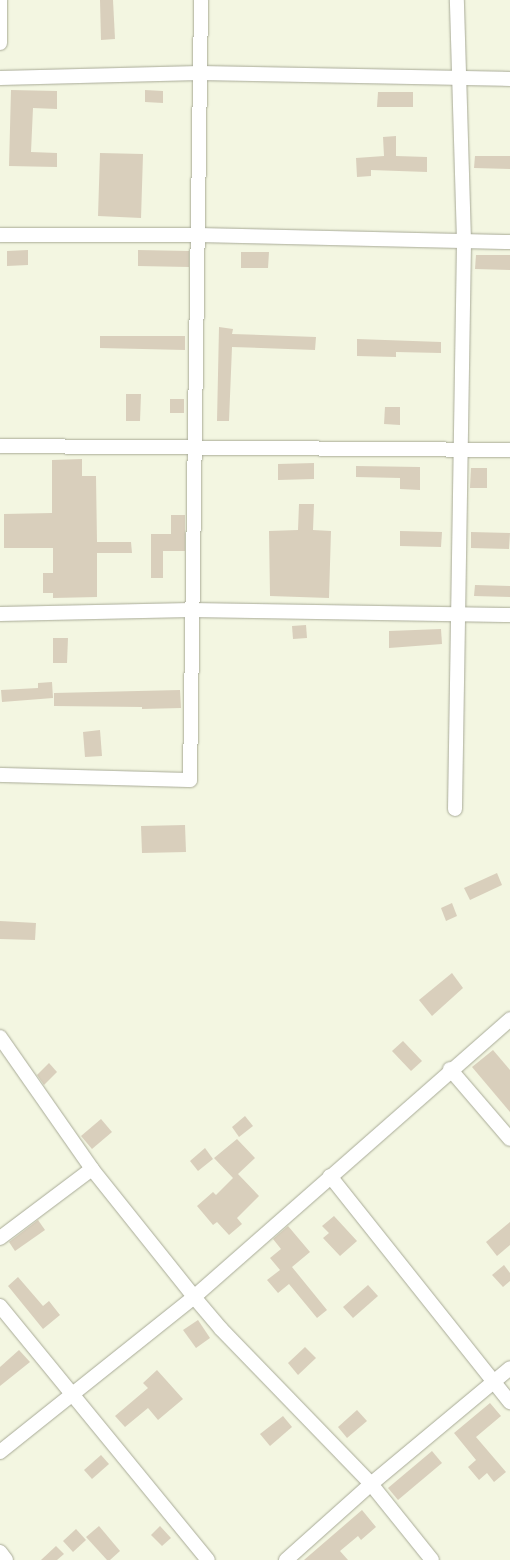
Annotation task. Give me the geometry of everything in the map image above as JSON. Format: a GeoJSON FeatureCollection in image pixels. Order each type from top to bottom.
{"type":"FeatureCollection","features":[{"type":"Feature","properties":{"kind":"street"},"geometry":{"type":"LineString","coordinates":[[0,0],[0,43]]}},
{"type":"Feature","properties":{"kind":"street"},"geometry":{"type":"LineString","coordinates":[[0,775],[190,780],[191,610],[195,445],[201,0]]}},
{"type":"Feature","properties":{"kind":"street"},"geometry":{"type":"LineString","coordinates":[[455,809],[464,241],[457,0]]}},
{"type":"Feature","properties":{"kind":"street"},"geometry":{"type":"LineString","coordinates":[[0,78],[200,73],[510,79]]}},
{"type":"Feature","properties":{"kind":"street"},"geometry":{"type":"LineString","coordinates":[[0,235],[198,234],[510,242]]}},
{"type":"Feature","properties":{"kind":"street"},"geometry":{"type":"LineString","coordinates":[[0,446],[35,448],[195,445],[460,451],[510,450]]}},
{"type":"Feature","properties":{"kind":"street"},"geometry":{"type":"LineString","coordinates":[[0,614],[191,610],[510,615]]}},
{"type":"Feature","properties":{"kind":"street"},"geometry":{"type":"LineString","coordinates":[[0,1452],[70,1394],[194,1298],[450,1069],[510,1019]]}},
{"type":"Feature","properties":{"kind":"street"},"geometry":{"type":"LineString","coordinates":[[0,1037],[92,1169],[194,1298],[220,1329],[371,1484],[432,1560]]}},
{"type":"Feature","properties":{"kind":"street"},"geometry":{"type":"LineString","coordinates":[[450,1069],[510,1139]]}},
{"type":"Feature","properties":{"kind":"street"},"geometry":{"type":"LineString","coordinates":[[0,1238],[92,1169]]}},
{"type":"Feature","properties":{"kind":"street"},"geometry":{"type":"LineString","coordinates":[[330,1176],[510,1402]]}},
{"type":"Feature","properties":{"kind":"street"},"geometry":{"type":"LineString","coordinates":[[0,1306],[70,1394],[208,1560]]}},
{"type":"Feature","properties":{"kind":"street"},"geometry":{"type":"LineString","coordinates":[[286,1560],[371,1484],[510,1368]]}},
{"type":"Feature","properties":{"kind":"street"},"geometry":{"type":"LineString","coordinates":[[0,1552],[6,1560]]}},
{"type":"Feature","properties":{"kind":"building"},"geometry":{"type":"Polygon","coordinates":[[[100,0],[113,0],[115,39],[101,40],[100,0]]]}},
{"type":"Feature","properties":{"kind":"building"},"geometry":{"type":"Polygon","coordinates":[[[11,90],[57,91],[57,109],[33,108],[31,152],[57,153],[57,167],[9,166],[11,90]]]}},
{"type":"Feature","properties":{"kind":"building"},"geometry":{"type":"Polygon","coordinates":[[[145,90],[163,91],[163,103],[145,102],[145,90]]]}},
{"type":"Feature","properties":{"kind":"building"},"geometry":{"type":"Polygon","coordinates":[[[378,92],[413,92],[413,107],[377,107],[378,92]]]}},
{"type":"Feature","properties":{"kind":"building"},"geometry":{"type":"Polygon","coordinates":[[[396,136],[396,156],[427,157],[427,172],[371,170],[371,176],[357,177],[356,158],[384,156],[383,137],[396,136]]]}},
{"type":"Feature","properties":{"kind":"building"},"geometry":{"type":"Polygon","coordinates":[[[100,153],[143,154],[141,218],[98,216],[100,153]]]}},
{"type":"Feature","properties":{"kind":"building"},"geometry":{"type":"Polygon","coordinates":[[[475,156],[510,156],[510,169],[474,168],[475,156]]]}},
{"type":"Feature","properties":{"kind":"building"},"geometry":{"type":"Polygon","coordinates":[[[28,250],[28,265],[7,266],[7,251],[28,250]]]}},
{"type":"Feature","properties":{"kind":"building"},"geometry":{"type":"Polygon","coordinates":[[[138,250],[189,251],[189,267],[138,266],[138,250]]]}},
{"type":"Feature","properties":{"kind":"building"},"geometry":{"type":"Polygon","coordinates":[[[241,252],[269,252],[268,268],[241,268],[241,252]]]}},
{"type":"Feature","properties":{"kind":"building"},"geometry":{"type":"Polygon","coordinates":[[[476,255],[510,255],[510,270],[475,269],[476,255]]]}},
{"type":"Feature","properties":{"kind":"building"},"geometry":{"type":"Polygon","coordinates":[[[219,327],[233,329],[232,334],[316,337],[315,350],[232,347],[229,421],[217,421],[219,327]]]}},
{"type":"Feature","properties":{"kind":"building"},"geometry":{"type":"Polygon","coordinates":[[[100,336],[185,336],[185,350],[100,348],[100,336]]]}},
{"type":"Feature","properties":{"kind":"building"},"geometry":{"type":"Polygon","coordinates":[[[357,339],[441,342],[441,353],[396,352],[396,357],[357,356],[357,339]]]}},
{"type":"Feature","properties":{"kind":"building"},"geometry":{"type":"Polygon","coordinates":[[[126,394],[141,394],[140,421],[126,421],[126,394]]]}},
{"type":"Feature","properties":{"kind":"building"},"geometry":{"type":"Polygon","coordinates":[[[170,399],[184,399],[184,413],[170,413],[170,399]]]}},
{"type":"Feature","properties":{"kind":"building"},"geometry":{"type":"Polygon","coordinates":[[[385,407],[400,407],[400,425],[384,424],[385,407]]]}},
{"type":"Feature","properties":{"kind":"building"},"geometry":{"type":"Polygon","coordinates":[[[82,459],[82,476],[96,476],[97,542],[131,542],[132,553],[97,553],[97,597],[53,598],[53,593],[43,593],[43,573],[53,573],[53,548],[4,548],[4,514],[52,513],[52,460],[82,459]]]}},
{"type":"Feature","properties":{"kind":"building"},"geometry":{"type":"Polygon","coordinates":[[[314,463],[314,479],[278,480],[278,464],[314,463]]]}},
{"type":"Feature","properties":{"kind":"building"},"geometry":{"type":"Polygon","coordinates":[[[356,466],[420,467],[420,490],[400,489],[400,478],[356,477],[356,466]]]}},
{"type":"Feature","properties":{"kind":"building"},"geometry":{"type":"Polygon","coordinates":[[[471,468],[487,468],[487,488],[470,488],[471,468]]]}},
{"type":"Feature","properties":{"kind":"building"},"geometry":{"type":"Polygon","coordinates":[[[299,504],[314,504],[313,530],[331,531],[329,598],[270,596],[269,531],[298,530],[299,504]]]}},
{"type":"Feature","properties":{"kind":"building"},"geometry":{"type":"Polygon","coordinates":[[[171,515],[185,515],[185,551],[163,551],[163,578],[151,578],[151,534],[171,534],[171,515]]]}},
{"type":"Feature","properties":{"kind":"building"},"geometry":{"type":"Polygon","coordinates":[[[400,531],[442,532],[441,547],[400,546],[400,531]]]}},
{"type":"Feature","properties":{"kind":"building"},"geometry":{"type":"Polygon","coordinates":[[[471,532],[510,533],[509,549],[471,548],[471,532]]]}},
{"type":"Feature","properties":{"kind":"building"},"geometry":{"type":"Polygon","coordinates":[[[475,585],[510,586],[510,597],[474,596],[475,585]]]}},
{"type":"Feature","properties":{"kind":"building"},"geometry":{"type":"Polygon","coordinates":[[[306,625],[307,638],[293,639],[292,626],[306,625]]]}},
{"type":"Feature","properties":{"kind":"building"},"geometry":{"type":"Polygon","coordinates":[[[441,629],[442,644],[389,648],[389,631],[441,629]]]}},
{"type":"Feature","properties":{"kind":"building"},"geometry":{"type":"Polygon","coordinates":[[[53,638],[68,638],[67,663],[53,663],[53,638]]]}},
{"type":"Feature","properties":{"kind":"building"},"geometry":{"type":"Polygon","coordinates":[[[52,682],[53,698],[2,702],[1,690],[38,688],[38,683],[52,682]]]}},
{"type":"Feature","properties":{"kind":"building"},"geometry":{"type":"Polygon","coordinates":[[[180,690],[181,708],[142,709],[142,707],[54,706],[54,693],[180,690]]]}},
{"type":"Feature","properties":{"kind":"building"},"geometry":{"type":"Polygon","coordinates":[[[100,730],[102,756],[85,757],[83,732],[100,730]]]}},
{"type":"Feature","properties":{"kind":"building"},"geometry":{"type":"Polygon","coordinates":[[[185,825],[186,852],[142,853],[141,826],[185,825]]]}},
{"type":"Feature","properties":{"kind":"building"},"geometry":{"type":"Polygon","coordinates":[[[497,873],[502,885],[470,900],[464,888],[497,873]]]}},
{"type":"Feature","properties":{"kind":"building"},"geometry":{"type":"Polygon","coordinates":[[[452,903],[457,916],[446,921],[441,908],[452,903]]]}},
{"type":"Feature","properties":{"kind":"building"},"geometry":{"type":"Polygon","coordinates":[[[0,921],[36,923],[35,940],[0,939],[0,921]]]}},
{"type":"Feature","properties":{"kind":"building"},"geometry":{"type":"Polygon","coordinates":[[[452,973],[463,988],[432,1016],[419,1000],[452,973]]]}},
{"type":"Feature","properties":{"kind":"building"},"geometry":{"type":"Polygon","coordinates":[[[403,1041],[422,1061],[411,1071],[392,1051],[403,1041]]]}},
{"type":"Feature","properties":{"kind":"building"},"geometry":{"type":"Polygon","coordinates":[[[493,1050],[510,1070],[510,1112],[472,1067],[493,1050]]]}},
{"type":"Feature","properties":{"kind":"building"},"geometry":{"type":"Polygon","coordinates":[[[49,1063],[57,1072],[44,1085],[37,1075],[49,1063]]]}},
{"type":"Feature","properties":{"kind":"building"},"geometry":{"type":"Polygon","coordinates":[[[245,1116],[253,1126],[239,1137],[232,1127],[245,1116]]]}},
{"type":"Feature","properties":{"kind":"building"},"geometry":{"type":"Polygon","coordinates":[[[101,1119],[112,1132],[92,1149],[81,1136],[101,1119]]]}},
{"type":"Feature","properties":{"kind":"building"},"geometry":{"type":"Polygon","coordinates":[[[237,1139],[255,1158],[238,1174],[259,1196],[237,1218],[242,1224],[229,1235],[217,1222],[213,1225],[197,1206],[213,1192],[216,1195],[233,1178],[214,1158],[237,1139]]]}},
{"type":"Feature","properties":{"kind":"building"},"geometry":{"type":"Polygon","coordinates":[[[205,1148],[213,1159],[198,1171],[190,1161],[205,1148]]]}},
{"type":"Feature","properties":{"kind":"building"},"geometry":{"type":"Polygon","coordinates":[[[334,1216],[357,1241],[340,1256],[323,1238],[329,1233],[322,1226],[334,1216]]]}},
{"type":"Feature","properties":{"kind":"building"},"geometry":{"type":"Polygon","coordinates":[[[38,1220],[45,1230],[15,1251],[9,1242],[38,1220]]]}},
{"type":"Feature","properties":{"kind":"building"},"geometry":{"type":"Polygon","coordinates":[[[510,1222],[510,1245],[497,1256],[486,1242],[510,1222]]]}},
{"type":"Feature","properties":{"kind":"building"},"geometry":{"type":"Polygon","coordinates":[[[288,1226],[310,1252],[292,1267],[327,1310],[317,1318],[289,1284],[278,1293],[267,1280],[280,1270],[270,1258],[281,1249],[273,1239],[288,1226]]]}},
{"type":"Feature","properties":{"kind":"building"},"geometry":{"type":"Polygon","coordinates":[[[504,1265],[510,1273],[510,1281],[503,1287],[492,1275],[504,1265]]]}},
{"type":"Feature","properties":{"kind":"building"},"geometry":{"type":"Polygon","coordinates":[[[18,1277],[43,1306],[49,1301],[60,1315],[43,1329],[8,1286],[18,1277]]]}},
{"type":"Feature","properties":{"kind":"building"},"geometry":{"type":"Polygon","coordinates":[[[368,1285],[378,1296],[353,1318],[343,1307],[368,1285]]]}},
{"type":"Feature","properties":{"kind":"building"},"geometry":{"type":"Polygon","coordinates":[[[198,1320],[210,1338],[196,1348],[183,1330],[198,1320]]]}},
{"type":"Feature","properties":{"kind":"building"},"geometry":{"type":"Polygon","coordinates":[[[305,1347],[316,1358],[298,1375],[288,1363],[305,1347]]]}},
{"type":"Feature","properties":{"kind":"building"},"geometry":{"type":"Polygon","coordinates":[[[19,1350],[30,1362],[0,1386],[0,1367],[19,1350]]]}},
{"type":"Feature","properties":{"kind":"building"},"geometry":{"type":"Polygon","coordinates":[[[157,1370],[183,1399],[158,1420],[148,1408],[125,1427],[115,1416],[148,1388],[143,1383],[157,1370]]]}},
{"type":"Feature","properties":{"kind":"building"},"geometry":{"type":"Polygon","coordinates":[[[490,1403],[501,1416],[476,1437],[506,1472],[494,1482],[487,1473],[479,1480],[468,1467],[476,1460],[454,1433],[490,1403]]]}},
{"type":"Feature","properties":{"kind":"building"},"geometry":{"type":"Polygon","coordinates":[[[357,1410],[367,1421],[347,1438],[338,1427],[357,1410]]]}},
{"type":"Feature","properties":{"kind":"building"},"geometry":{"type":"Polygon","coordinates":[[[283,1416],[292,1427],[270,1446],[260,1434],[283,1416]]]}},
{"type":"Feature","properties":{"kind":"building"},"geometry":{"type":"Polygon","coordinates":[[[432,1451],[442,1463],[398,1500],[388,1488],[432,1451]]]}},
{"type":"Feature","properties":{"kind":"building"},"geometry":{"type":"Polygon","coordinates":[[[101,1455],[109,1464],[92,1479],[84,1470],[101,1455]]]}},
{"type":"Feature","properties":{"kind":"building"},"geometry":{"type":"Polygon","coordinates":[[[362,1510],[376,1527],[361,1540],[358,1536],[340,1551],[348,1560],[304,1560],[362,1510]]]}},
{"type":"Feature","properties":{"kind":"building"},"geometry":{"type":"Polygon","coordinates":[[[99,1526],[120,1551],[110,1560],[107,1560],[86,1537],[99,1526]]]}},
{"type":"Feature","properties":{"kind":"building"},"geometry":{"type":"Polygon","coordinates":[[[160,1526],[171,1538],[162,1546],[151,1535],[160,1526]]]}},
{"type":"Feature","properties":{"kind":"building"},"geometry":{"type":"Polygon","coordinates":[[[76,1529],[86,1540],[73,1552],[63,1541],[76,1529]]]}},
{"type":"Feature","properties":{"kind":"building"},"geometry":{"type":"Polygon","coordinates":[[[56,1546],[64,1554],[57,1560],[41,1560],[56,1546]]]}}]}
